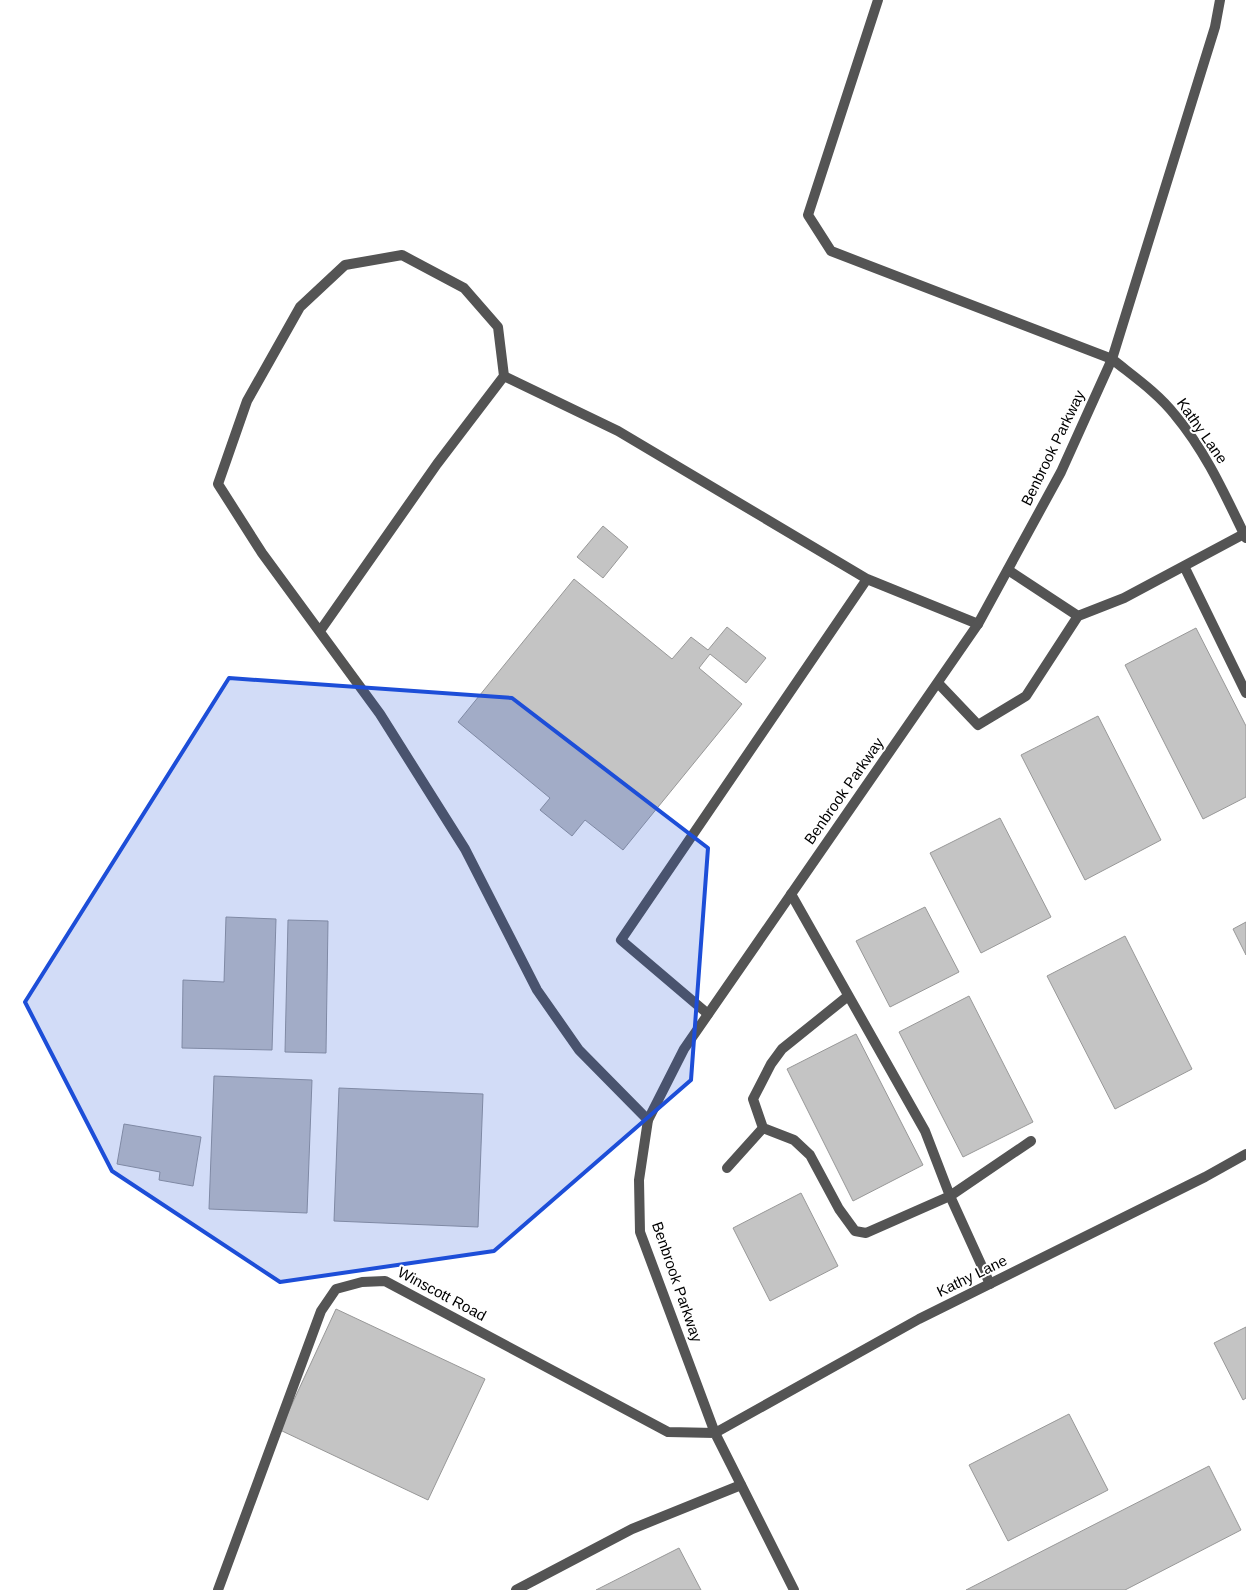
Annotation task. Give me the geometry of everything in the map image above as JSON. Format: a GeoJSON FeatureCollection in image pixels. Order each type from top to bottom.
{"type":"FeatureCollection","features":[{"type":"Feature","properties":{"kind":"street","name":"Kathy Lane"},"geometry":{"type":"LineString","coordinates":[[878,0],[808,215],[831,251],[1112,359],[1174,414],[1207,459],[1245,536]]}},
{"type":"Feature","properties":{"kind":"street","name":"Benbrook Parkway"},"geometry":{"type":"LineString","coordinates":[[794,1590],[715,1433],[640,1232],[639,1180],[648,1120],[684,1049],[978,624],[1061,472],[1112,359],[1215,27],[1220,0]]}},
{"type":"Feature","properties":{"kind":"street"},"geometry":{"type":"LineString","coordinates":[[320,632],[438,464],[504,376],[498,327],[464,288],[402,255],[344,265],[300,307],[247,400],[218,484],[262,553],[380,714],[465,849],[537,990],[579,1050],[648,1120]]}},
{"type":"Feature","properties":{"kind":"street"},"geometry":{"type":"LineString","coordinates":[[504,376],[618,431],[867,579],[978,624]]}},
{"type":"Feature","properties":{"kind":"street"},"geometry":{"type":"LineString","coordinates":[[938,683],[978,725],[1026,696],[1078,616],[1124,598],[1245,536]]}},
{"type":"Feature","properties":{"kind":"street"},"geometry":{"type":"LineString","coordinates":[[1184,566],[1246,693]]}},
{"type":"Feature","properties":{"kind":"street"},"geometry":{"type":"LineString","coordinates":[[1008,570],[1078,616]]}},
{"type":"Feature","properties":{"kind":"street"},"geometry":{"type":"LineString","coordinates":[[708,1014],[621,940],[867,579]]}},
{"type":"Feature","properties":{"kind":"street"},"geometry":{"type":"LineString","coordinates":[[791,894],[925,1131],[950,1196],[990,1284]]}},
{"type":"Feature","properties":{"kind":"street"},"geometry":{"type":"LineString","coordinates":[[848,996],[782,1049],[771,1064],[753,1099],[763,1128],[794,1140],[810,1155],[839,1209],[855,1231],[866,1233],[950,1196],[1031,1141]]}},
{"type":"Feature","properties":{"kind":"street"},"geometry":{"type":"LineString","coordinates":[[727,1168],[763,1128]]}},
{"type":"Feature","properties":{"kind":"street","name":"Kathy Lane"},"geometry":{"type":"LineString","coordinates":[[715,1433],[919,1319],[1205,1177],[1246,1154]]}},
{"type":"Feature","properties":{"kind":"street","name":"Winscott Road"},"geometry":{"type":"LineString","coordinates":[[218,1590],[321,1311],[336,1289],[362,1282],[385,1281],[668,1432],[715,1433]]}},
{"type":"Feature","properties":{"kind":"street"},"geometry":{"type":"LineString","coordinates":[[516,1590],[632,1529],[741,1485]]}},
{"type":"Feature","properties":{"kind":"highlighted area"},"geometry":{"type":"Polygon","coordinates":[[[229,678],[512,698],[708,848],[691,1080],[494,1251],[280,1282],[112,1171],[25,1002],[229,678]]]}},
{"type":"Feature","properties":{"kind":"building"},"geometry":{"type":"Polygon","coordinates":[[[603,526],[628,547],[603,578],[577,557],[603,526]]]}},
{"type":"Feature","properties":{"kind":"building"},"geometry":{"type":"Polygon","coordinates":[[[574,579],[672,659],[691,637],[708,650],[727,627],[766,658],[746,683],[710,654],[699,668],[742,704],[623,850],[585,820],[572,836],[540,810],[550,798],[458,722],[574,579]]]}},
{"type":"Feature","properties":{"kind":"building"},"geometry":{"type":"Polygon","coordinates":[[[1196,628],[1246,726],[1246,797],[1203,819],[1125,665],[1196,628]]]}},
{"type":"Feature","properties":{"kind":"building"},"geometry":{"type":"Polygon","coordinates":[[[1098,716],[1161,840],[1085,880],[1021,755],[1098,716]]]}},
{"type":"Feature","properties":{"kind":"building"},"geometry":{"type":"Polygon","coordinates":[[[1000,818],[1051,917],[981,953],[930,853],[1000,818]]]}},
{"type":"Feature","properties":{"kind":"building"},"geometry":{"type":"Polygon","coordinates":[[[925,907],[959,972],[890,1007],[856,941],[925,907]]]}},
{"type":"Feature","properties":{"kind":"building"},"geometry":{"type":"Polygon","coordinates":[[[226,917],[276,919],[272,1050],[182,1048],[183,980],[224,982],[226,917]]]}},
{"type":"Feature","properties":{"kind":"building"},"geometry":{"type":"Polygon","coordinates":[[[288,920],[328,921],[326,1053],[285,1052],[288,920]]]}},
{"type":"Feature","properties":{"kind":"building"},"geometry":{"type":"Polygon","coordinates":[[[1246,922],[1246,955],[1233,929],[1246,922]]]}},
{"type":"Feature","properties":{"kind":"building"},"geometry":{"type":"Polygon","coordinates":[[[1125,936],[1192,1069],[1115,1109],[1047,976],[1125,936]]]}},
{"type":"Feature","properties":{"kind":"building"},"geometry":{"type":"Polygon","coordinates":[[[969,996],[1033,1122],[963,1157],[899,1032],[969,996]]]}},
{"type":"Feature","properties":{"kind":"building"},"geometry":{"type":"Polygon","coordinates":[[[856,1034],[923,1165],[853,1201],[787,1069],[856,1034]]]}},
{"type":"Feature","properties":{"kind":"building"},"geometry":{"type":"Polygon","coordinates":[[[214,1076],[312,1080],[307,1213],[209,1209],[214,1076]]]}},
{"type":"Feature","properties":{"kind":"building"},"geometry":{"type":"Polygon","coordinates":[[[339,1088],[483,1094],[478,1227],[334,1221],[339,1088]]]}},
{"type":"Feature","properties":{"kind":"building"},"geometry":{"type":"Polygon","coordinates":[[[124,1124],[201,1137],[193,1186],[159,1180],[160,1172],[117,1164],[124,1124]]]}},
{"type":"Feature","properties":{"kind":"building"},"geometry":{"type":"Polygon","coordinates":[[[801,1193],[838,1266],[770,1301],[733,1228],[801,1193]]]}},
{"type":"Feature","properties":{"kind":"building"},"geometry":{"type":"Polygon","coordinates":[[[336,1309],[485,1379],[428,1500],[280,1430],[336,1309]]]}},
{"type":"Feature","properties":{"kind":"building"},"geometry":{"type":"Polygon","coordinates":[[[1246,1327],[1246,1398],[1243,1400],[1214,1343],[1246,1327]]]}},
{"type":"Feature","properties":{"kind":"building"},"geometry":{"type":"Polygon","coordinates":[[[1069,1414],[1108,1490],[1008,1541],[969,1465],[1069,1414]]]}},
{"type":"Feature","properties":{"kind":"building"},"geometry":{"type":"Polygon","coordinates":[[[1209,1466],[1241,1530],[1125,1590],[966,1590],[1209,1466]]]}},
{"type":"Feature","properties":{"kind":"building"},"geometry":{"type":"Polygon","coordinates":[[[679,1548],[701,1590],[596,1590],[679,1548]]]}}]}
